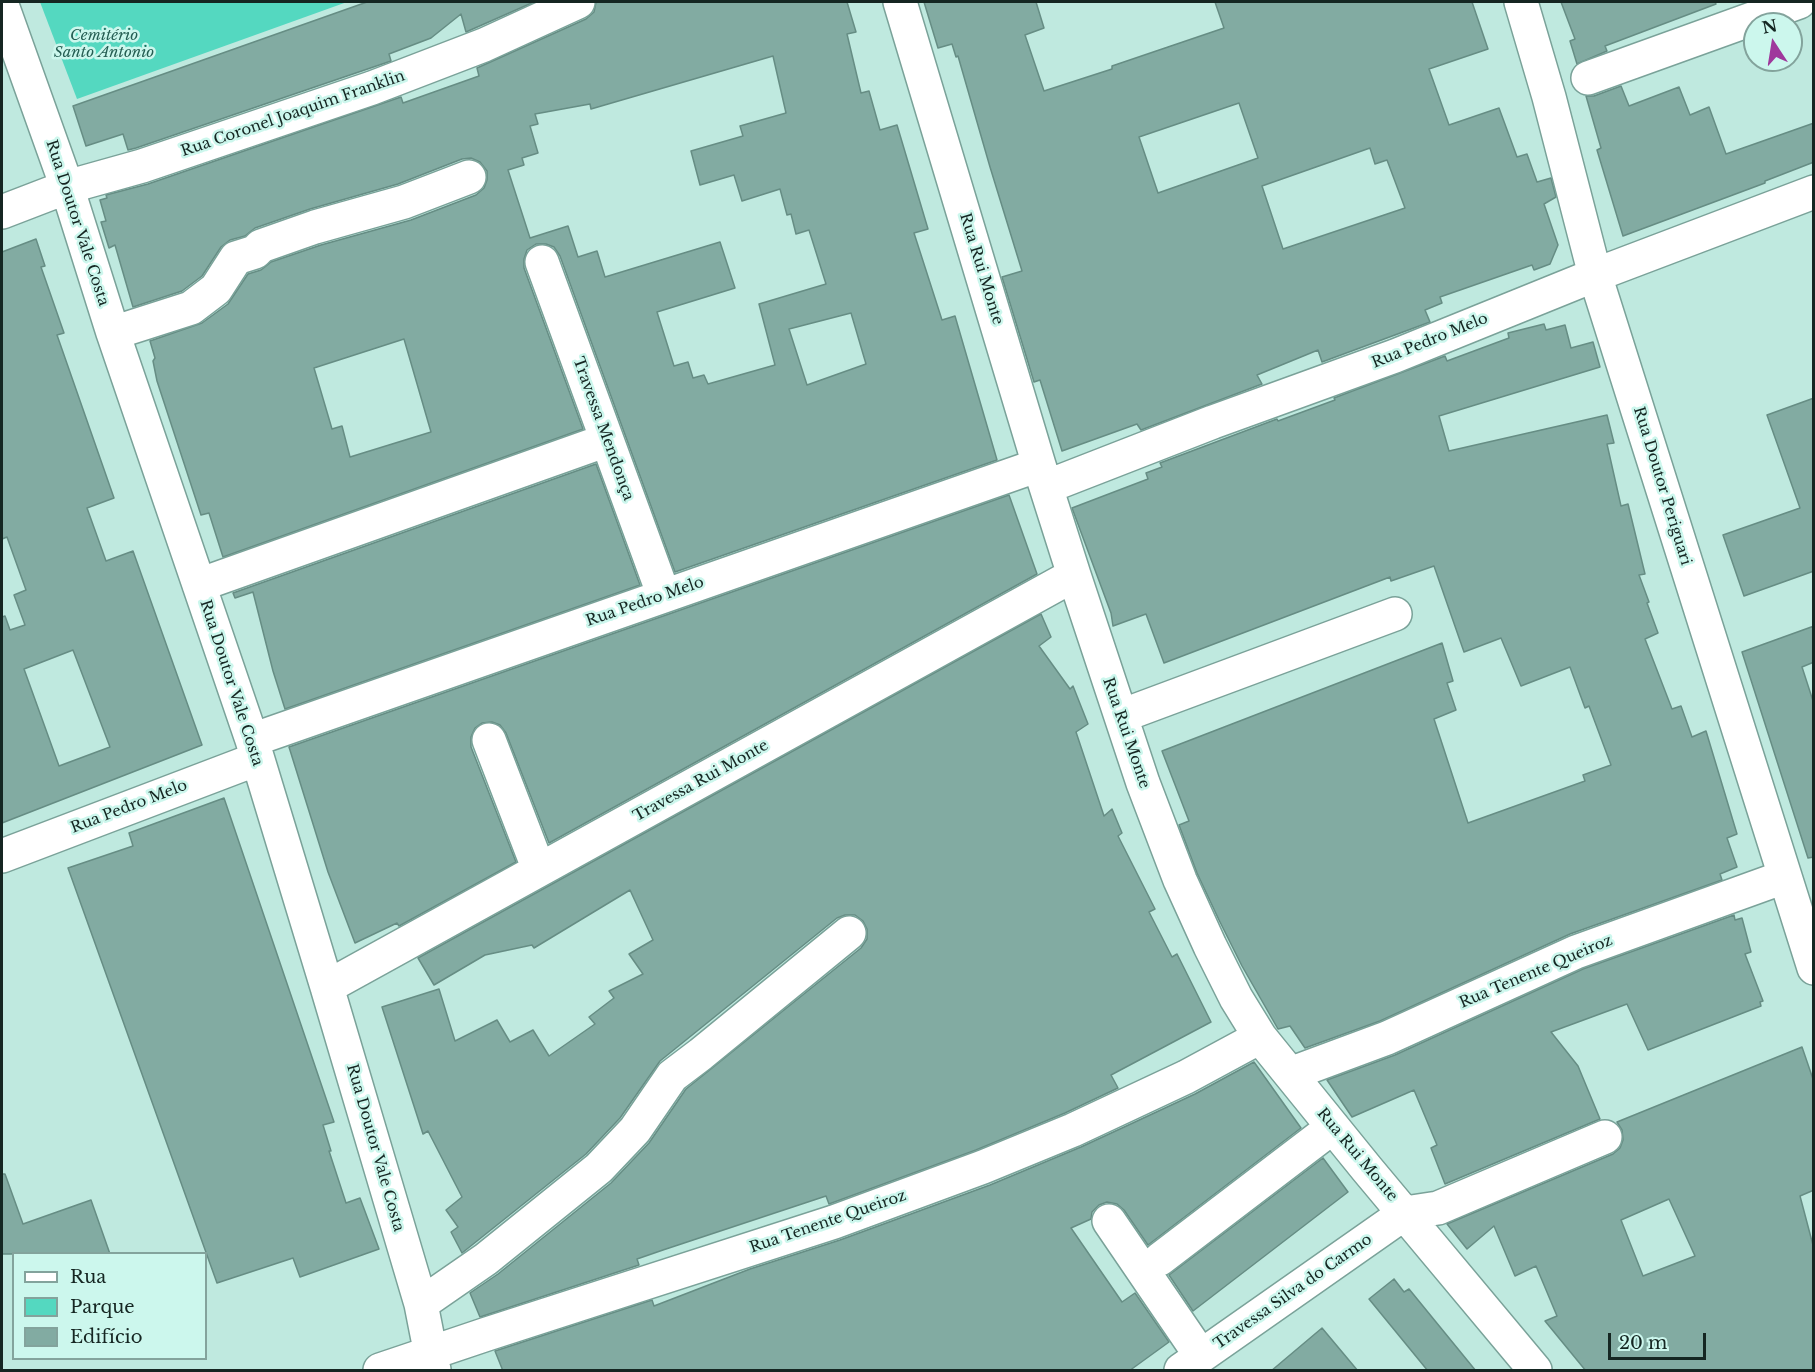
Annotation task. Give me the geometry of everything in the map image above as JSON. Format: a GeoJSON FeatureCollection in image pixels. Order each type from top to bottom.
{"type":"FeatureCollection","features":[{"type":"Feature","properties":{"kind":"street","name":"Rua Coronel Joaquim Franklin"},"geometry":{"type":"LineString","coordinates":[[2,212],[67,187],[142,166],[372,88],[484,45],[578,2]]}},
{"type":"Feature","properties":{"kind":"street","name":"Rua Rui Monte"},"geometry":{"type":"LineString","coordinates":[[900,2],[1042,476],[1074,575],[1143,783],[1180,880],[1210,946],[1236,998],[1260,1037],[1535,1371]]}},
{"type":"Feature","properties":{"kind":"street","name":"Rua Doutor Periguari"},"geometry":{"type":"LineString","coordinates":[[1521,2],[1595,275],[1814,968]]}},
{"type":"Feature","properties":{"kind":"street"},"geometry":{"type":"LineString","coordinates":[[1588,78],[1799,2]]}},
{"type":"Feature","properties":{"kind":"street","name":"Rua Doutor Vale Costa"},"geometry":{"type":"LineString","coordinates":[[2,5],[67,187],[113,333],[254,750],[421,1304],[432,1362]]}},
{"type":"Feature","properties":{"kind":"street"},"geometry":{"type":"LineString","coordinates":[[113,333],[192,308],[216,289],[236,258],[255,252],[261,246],[306,230],[404,202],[469,177]]}},
{"type":"Feature","properties":{"kind":"street","name":"Rua Pedro Melo"},"geometry":{"type":"LineString","coordinates":[[2,856],[254,750],[664,596],[1213,423],[1395,356],[1595,275],[1814,192]]}},
{"type":"Feature","properties":{"kind":"street","name":"Travessa Mendonça"},"geometry":{"type":"LineString","coordinates":[[542,262],[664,596]]}},
{"type":"Feature","properties":{"kind":"street"},"geometry":{"type":"LineString","coordinates":[[199,585],[607,440]]}},
{"type":"Feature","properties":{"kind":"street","name":"Travessa Rui Monte"},"geometry":{"type":"LineString","coordinates":[[327,987],[1074,575]]}},
{"type":"Feature","properties":{"kind":"street"},"geometry":{"type":"LineString","coordinates":[[1121,716],[1395,614]]}},
{"type":"Feature","properties":{"kind":"street"},"geometry":{"type":"LineString","coordinates":[[489,740],[539,870]]}},
{"type":"Feature","properties":{"kind":"street","name":"Rua Tenente Queiroz"},"geometry":{"type":"LineString","coordinates":[[1290,1074],[1388,1038],[1576,952],[1784,877]]}},
{"type":"Feature","properties":{"kind":"street"},"geometry":{"type":"LineString","coordinates":[[421,1304],[486,1259],[599,1168],[635,1130],[672,1076],[849,933]]}},
{"type":"Feature","properties":{"kind":"street","name":"Rua Tenente Queiroz"},"geometry":{"type":"LineString","coordinates":[[380,1371],[432,1362],[834,1222],[983,1167],[1073,1130],[1186,1077],[1260,1037]]}},
{"type":"Feature","properties":{"kind":"street"},"geometry":{"type":"LineString","coordinates":[[1160,1259],[1333,1127]]}},
{"type":"Feature","properties":{"kind":"street"},"geometry":{"type":"LineString","coordinates":[[1405,1213],[1438,1208],[1605,1137]]}},
{"type":"Feature","properties":{"kind":"street","name":"Travessa Silva do Carmo"},"geometry":{"type":"LineString","coordinates":[[1191,1363],[1405,1213]]}},
{"type":"Feature","properties":{"kind":"street"},"geometry":{"type":"LineString","coordinates":[[1109,1221],[1191,1363]]}},
{"type":"Feature","properties":{"kind":"green space","name":"Cemitério Santo Antonio"},"geometry":{"type":"Polygon","coordinates":[[[40,2],[347,2],[77,99],[40,2]]]}},
{"type":"Feature","properties":{"kind":"building"},"geometry":{"type":"Polygon","coordinates":[[[367,2],[534,2],[466,32],[461,14],[431,38],[389,54],[391,61],[136,148],[128,150],[123,134],[86,146],[73,106],[367,2]]]}},
{"type":"Feature","properties":{"kind":"building"},"geometry":{"type":"Polygon","coordinates":[[[596,2],[847,2],[856,32],[847,34],[861,93],[869,91],[880,130],[897,125],[928,229],[914,233],[942,320],[955,316],[997,460],[675,572],[560,256],[554,247],[536,244],[527,250],[524,268],[583,429],[223,557],[209,513],[201,515],[157,381],[153,361],[155,358],[150,341],[202,323],[228,304],[248,274],[261,270],[271,262],[321,245],[411,220],[476,195],[484,188],[487,171],[480,162],[471,158],[462,159],[398,184],[310,209],[255,228],[245,236],[230,240],[221,247],[202,276],[182,291],[133,307],[115,245],[109,248],[101,222],[106,221],[100,200],[107,198],[106,195],[148,184],[401,97],[403,103],[479,76],[477,68],[586,19],[594,12],[596,2]],[[773,56],[591,109],[590,104],[535,114],[538,124],[530,126],[538,153],[522,158],[524,165],[508,170],[530,238],[568,226],[578,257],[597,251],[605,277],[720,242],[735,288],[657,312],[674,366],[688,362],[693,378],[704,375],[708,384],[775,365],[759,304],[826,284],[809,230],[796,234],[791,214],[787,215],[780,189],[742,201],[734,175],[700,185],[691,151],[743,136],[740,126],[786,113],[773,56]],[[851,313],[789,329],[807,385],[866,364],[851,313]],[[404,339],[314,368],[332,429],[342,426],[350,457],[431,432],[404,339]]]}},
{"type":"Feature","properties":{"kind":"building"},"geometry":{"type":"Polygon","coordinates":[[[924,2],[1036,2],[1044,28],[1025,35],[1044,91],[1224,28],[1215,2],[1472,2],[1488,49],[1429,69],[1449,125],[1499,108],[1517,157],[1527,154],[1537,182],[1551,178],[1556,197],[1544,204],[1558,245],[1550,264],[1534,270],[1532,265],[1440,297],[1442,303],[1425,310],[1430,322],[1322,362],[1318,350],[1257,375],[1262,384],[1141,430],[1137,424],[1062,451],[1040,380],[1034,382],[1002,277],[1022,271],[958,56],[956,57],[952,44],[938,48],[924,2]],[[1239,103],[1139,137],[1158,193],[1258,158],[1239,103]],[[1370,148],[1262,186],[1283,249],[1405,208],[1387,160],[1375,164],[1370,148]]]}},
{"type":"Feature","properties":{"kind":"building"},"geometry":{"type":"Polygon","coordinates":[[[1561,2],[1715,2],[1716,4],[1605,46],[1607,51],[1577,64],[1570,41],[1575,39],[1561,2]]]}},
{"type":"Feature","properties":{"kind":"building"},"geometry":{"type":"Polygon","coordinates":[[[1621,86],[1629,106],[1679,87],[1690,115],[1709,107],[1726,154],[1814,123],[1814,162],[1765,181],[1765,183],[1623,236],[1597,150],[1601,148],[1586,96],[1594,96],[1621,86]]]}},
{"type":"Feature","properties":{"kind":"building"},"geometry":{"type":"Polygon","coordinates":[[[36,239],[45,266],[41,267],[64,333],[57,335],[114,498],[87,508],[106,561],[133,551],[202,745],[2,823],[2,617],[5,616],[10,630],[25,625],[14,595],[26,590],[7,537],[2,539],[2,252],[36,239]],[[73,650],[24,669],[59,766],[110,747],[73,650]]]}},
{"type":"Feature","properties":{"kind":"building"},"geometry":{"type":"Polygon","coordinates":[[[1544,324],[1546,330],[1565,325],[1571,348],[1593,342],[1600,367],[1439,416],[1449,451],[1607,415],[1614,443],[1607,444],[1621,506],[1628,504],[1645,574],[1639,575],[1658,633],[1645,639],[1672,709],[1681,706],[1692,737],[1706,731],[1737,834],[1727,838],[1737,867],[1720,874],[1722,880],[1570,934],[1380,1021],[1305,1048],[1290,1026],[1278,1029],[1219,920],[1197,873],[1179,825],[1189,821],[1162,751],[1442,643],[1453,681],[1447,683],[1456,710],[1434,719],[1468,823],[1585,781],[1583,775],[1611,765],[1589,706],[1585,708],[1570,667],[1521,686],[1501,638],[1464,652],[1434,566],[1391,581],[1390,577],[1164,663],[1146,614],[1113,626],[1111,613],[1072,508],[1148,479],[1146,473],[1162,467],[1160,463],[1335,400],[1334,398],[1445,356],[1447,361],[1509,338],[1508,333],[1544,324]]]}},
{"type":"Feature","properties":{"kind":"building"},"geometry":{"type":"Polygon","coordinates":[[[1814,398],[1814,571],[1744,596],[1723,535],[1800,508],[1767,415],[1814,398]]]}},
{"type":"Feature","properties":{"kind":"building"},"geometry":{"type":"Polygon","coordinates":[[[596,464],[640,585],[285,709],[253,592],[235,598],[233,593],[596,464]]]}},
{"type":"Feature","properties":{"kind":"building"},"geometry":{"type":"Polygon","coordinates":[[[1009,495],[1037,574],[549,843],[506,733],[500,725],[492,722],[482,723],[475,728],[471,737],[471,747],[516,862],[399,926],[397,923],[355,943],[328,872],[289,747],[1009,495]]]}},
{"type":"Feature","properties":{"kind":"building"},"geometry":{"type":"Polygon","coordinates":[[[1041,614],[1051,637],[1039,646],[1070,689],[1073,686],[1088,724],[1076,732],[1104,816],[1112,809],[1122,833],[1118,836],[1155,909],[1149,912],[1172,957],[1177,954],[1211,1022],[1111,1075],[1118,1088],[976,1150],[829,1204],[826,1196],[663,1250],[637,1259],[639,1265],[480,1317],[470,1293],[498,1274],[611,1183],[649,1143],[686,1089],[861,948],[867,939],[867,929],[863,921],[855,915],[837,918],[660,1061],[620,1118],[586,1154],[462,1253],[451,1232],[458,1227],[446,1210],[462,1197],[428,1131],[423,1134],[382,1007],[439,989],[455,1041],[497,1020],[510,1042],[533,1030],[549,1056],[595,1024],[589,1017],[614,998],[609,991],[643,974],[629,954],[653,940],[630,890],[534,948],[532,945],[485,955],[434,985],[418,958],[1041,614]]]}},
{"type":"Feature","properties":{"kind":"building"},"geometry":{"type":"Polygon","coordinates":[[[1814,626],[1814,662],[1802,667],[1814,704],[1814,857],[1808,858],[1742,652],[1814,626]]]}},
{"type":"Feature","properties":{"kind":"building"},"geometry":{"type":"Polygon","coordinates":[[[224,798],[334,1122],[323,1125],[346,1203],[360,1198],[379,1249],[300,1277],[293,1258],[217,1283],[68,868],[133,846],[129,833],[224,798]]]}},
{"type":"Feature","properties":{"kind":"building"},"geometry":{"type":"Polygon","coordinates":[[[1734,915],[1735,920],[1742,918],[1751,952],[1745,954],[1763,1001],[1760,1002],[1761,1006],[1648,1050],[1627,1004],[1551,1032],[1578,1066],[1600,1119],[1445,1184],[1431,1148],[1437,1145],[1414,1090],[1352,1117],[1327,1080],[1395,1055],[1583,969],[1734,915]]]}},
{"type":"Feature","properties":{"kind":"building"},"geometry":{"type":"Polygon","coordinates":[[[1802,1047],[1814,1082],[1814,1190],[1800,1196],[1814,1249],[1814,1371],[1586,1371],[1545,1321],[1557,1316],[1536,1266],[1515,1276],[1494,1226],[1467,1249],[1447,1224],[1613,1154],[1620,1148],[1623,1140],[1622,1130],[1617,1122],[1802,1047]],[[1669,1199],[1621,1220],[1643,1276],[1695,1256],[1669,1199]]]}},
{"type":"Feature","properties":{"kind":"building"},"geometry":{"type":"Polygon","coordinates":[[[1254,1062],[1301,1128],[1148,1245],[1124,1210],[1117,1204],[1107,1202],[1099,1205],[1092,1212],[1091,1219],[1071,1228],[1122,1302],[1135,1293],[1169,1342],[1129,1371],[503,1371],[495,1351],[652,1300],[654,1306],[750,1269],[840,1240],[990,1185],[1135,1122],[1195,1094],[1254,1062]]]}},
{"type":"Feature","properties":{"kind":"building"},"geometry":{"type":"Polygon","coordinates":[[[1323,1158],[1348,1192],[1193,1311],[1169,1275],[1323,1158]]]}},
{"type":"Feature","properties":{"kind":"building"},"geometry":{"type":"Polygon","coordinates":[[[2,1174],[5,1174],[23,1224],[91,1200],[109,1252],[12,1252],[12,1254],[2,1254],[2,1174]]]}},
{"type":"Feature","properties":{"kind":"building"},"geometry":{"type":"Polygon","coordinates":[[[1394,1279],[1404,1292],[1409,1289],[1476,1371],[1428,1371],[1369,1299],[1394,1279]]]}},
{"type":"Feature","properties":{"kind":"building"},"geometry":{"type":"Polygon","coordinates":[[[1322,1328],[1358,1371],[1271,1371],[1322,1328]]]}}]}
